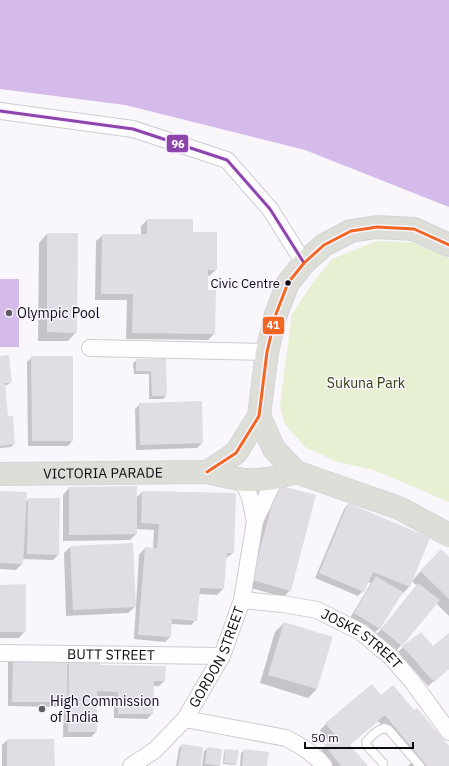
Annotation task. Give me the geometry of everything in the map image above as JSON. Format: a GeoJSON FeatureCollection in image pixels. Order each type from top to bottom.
{"type":"FeatureCollection","features":[{"type":"Feature","properties":{"kind":"highway"},"geometry":{"type":"LineString","coordinates":[[207,472],[236,453],[259,416],[267,352],[276,314],[288,283],[304,263],[324,245],[351,231],[377,227],[414,229],[449,245]]}},
{"type":"Feature","properties":{"kind":"highway"},"geometry":{"type":"LineString","coordinates":[[259,416],[274,450],[296,472],[399,508],[449,535]]}},
{"type":"Feature","properties":{"kind":"highway","name":"VICTORIA PARADE"},"geometry":{"type":"LineString","coordinates":[[0,474],[207,472],[243,480],[259,480],[274,478],[296,472]]}},
{"type":"Feature","properties":{"kind":"street"},"geometry":{"type":"LineString","coordinates":[[0,111],[133,129],[227,160],[270,209],[304,263]]}},
{"type":"Feature","properties":{"kind":"street"},"geometry":{"type":"LineString","coordinates":[[90,348],[267,352]]}},
{"type":"Feature","properties":{"kind":"street","name":"GORDON STREET"},"geometry":{"type":"LineString","coordinates":[[131,766],[155,750],[185,719],[222,656],[242,600],[256,521],[274,478]]}},
{"type":"Feature","properties":{"kind":"street","name":"GORDON STREET"},"geometry":{"type":"LineString","coordinates":[[243,480],[250,498],[256,521]]}},
{"type":"Feature","properties":{"kind":"street","name":"JOSKE STREET"},"geometry":{"type":"LineString","coordinates":[[242,600],[283,604],[317,610],[361,632],[391,657],[411,680],[449,732]]}},
{"type":"Feature","properties":{"kind":"street","name":"BUTT STREET"},"geometry":{"type":"LineString","coordinates":[[0,653],[222,656]]}},
{"type":"Feature","properties":{"kind":"street"},"geometry":{"type":"LineString","coordinates":[[185,719],[286,738],[304,748],[324,766]]}},
{"type":"Feature","properties":{"kind":"lane"},"geometry":{"type":"LineString","coordinates":[[383,766],[383,764],[367,746],[366,742],[375,733],[384,728],[389,730],[420,766]]}},
{"type":"Feature","properties":{"kind":"green space","name":"Sukuna Park"},"geometry":{"type":"Polygon","coordinates":[[[377,241],[413,242],[449,258],[449,502],[374,470],[337,462],[305,447],[284,423],[280,404],[292,314],[314,281],[332,259],[377,241]]]}},
{"type":"Feature","properties":{"kind":"shaded area"},"geometry":{"type":"Polygon","coordinates":[[[0,0],[449,0],[449,207],[305,150],[125,105],[0,89],[0,0]]]}},
{"type":"Feature","properties":{"kind":"shaded area","name":"Olympic Pool"},"geometry":{"type":"Polygon","coordinates":[[[0,279],[19,279],[19,347],[0,347],[0,279]]]}},
{"type":"Feature","properties":{"kind":"building"},"geometry":{"type":"Polygon","coordinates":[[[147,219],[193,219],[193,232],[217,232],[217,270],[208,270],[208,290],[216,290],[215,334],[132,333],[133,294],[101,294],[102,234],[147,234],[147,219]]]}},
{"type":"Feature","properties":{"kind":"building"},"geometry":{"type":"Polygon","coordinates":[[[47,233],[78,233],[77,333],[47,332],[47,233]]]}},
{"type":"Feature","properties":{"kind":"building"},"geometry":{"type":"Polygon","coordinates":[[[9,355],[12,383],[5,383],[8,416],[13,416],[15,444],[0,446],[0,356],[9,355]]]}},
{"type":"Feature","properties":{"kind":"building"},"geometry":{"type":"Polygon","coordinates":[[[31,356],[73,356],[73,441],[32,441],[31,356]]]}},
{"type":"Feature","properties":{"kind":"building"},"geometry":{"type":"Polygon","coordinates":[[[166,358],[167,396],[152,396],[151,371],[136,371],[136,359],[166,358]]]}},
{"type":"Feature","properties":{"kind":"building"},"geometry":{"type":"Polygon","coordinates":[[[202,401],[203,443],[140,445],[139,403],[202,401]]]}},
{"type":"Feature","properties":{"kind":"building"},"geometry":{"type":"Polygon","coordinates":[[[277,485],[316,495],[291,591],[252,580],[277,485]]]}},
{"type":"Feature","properties":{"kind":"building"},"geometry":{"type":"Polygon","coordinates":[[[137,486],[137,534],[69,535],[69,487],[137,486]]]}},
{"type":"Feature","properties":{"kind":"building"},"geometry":{"type":"Polygon","coordinates":[[[0,491],[27,492],[23,564],[0,563],[0,491]]]}},
{"type":"Feature","properties":{"kind":"building"},"geometry":{"type":"Polygon","coordinates":[[[142,491],[236,493],[234,553],[227,553],[224,589],[200,588],[197,621],[172,619],[171,637],[138,635],[145,547],[157,548],[159,524],[141,523],[142,491]]]}},
{"type":"Feature","properties":{"kind":"building"},"geometry":{"type":"Polygon","coordinates":[[[28,498],[60,498],[59,555],[27,554],[28,498]]]}},
{"type":"Feature","properties":{"kind":"building"},"geometry":{"type":"Polygon","coordinates":[[[348,503],[430,538],[410,587],[373,572],[364,592],[319,573],[348,503]]]}},
{"type":"Feature","properties":{"kind":"building"},"geometry":{"type":"Polygon","coordinates":[[[133,543],[136,607],[73,610],[70,546],[133,543]]]}},
{"type":"Feature","properties":{"kind":"building"},"geometry":{"type":"Polygon","coordinates":[[[441,549],[449,557],[449,599],[420,571],[441,549]]]}},
{"type":"Feature","properties":{"kind":"building"},"geometry":{"type":"Polygon","coordinates":[[[376,576],[403,592],[380,629],[354,613],[376,576]]]}},
{"type":"Feature","properties":{"kind":"building"},"geometry":{"type":"Polygon","coordinates":[[[418,583],[440,600],[402,646],[381,629],[418,583]]]}},
{"type":"Feature","properties":{"kind":"building"},"geometry":{"type":"Polygon","coordinates":[[[26,584],[26,632],[0,632],[0,585],[26,584]]]}},
{"type":"Feature","properties":{"kind":"building"},"geometry":{"type":"Polygon","coordinates":[[[284,622],[333,637],[317,689],[268,675],[284,622]]]}},
{"type":"Feature","properties":{"kind":"building"},"geometry":{"type":"Polygon","coordinates":[[[421,632],[433,646],[449,633],[449,669],[434,682],[402,646],[421,632]]]}},
{"type":"Feature","properties":{"kind":"building"},"geometry":{"type":"Polygon","coordinates":[[[13,656],[67,656],[67,702],[12,702],[13,656]]]}},
{"type":"Feature","properties":{"kind":"building"},"geometry":{"type":"Polygon","coordinates":[[[69,662],[100,662],[100,665],[166,666],[165,681],[154,681],[153,714],[118,714],[118,692],[97,691],[97,732],[68,732],[69,662]]]}},
{"type":"Feature","properties":{"kind":"building"},"geometry":{"type":"Polygon","coordinates":[[[372,684],[381,695],[393,685],[414,710],[417,708],[449,746],[449,766],[427,766],[385,715],[350,745],[368,766],[341,766],[324,745],[336,736],[325,723],[372,684]]]}},
{"type":"Feature","properties":{"kind":"building"},"geometry":{"type":"Polygon","coordinates":[[[7,739],[54,739],[55,766],[7,766],[7,739]]]}},
{"type":"Feature","properties":{"kind":"building"},"geometry":{"type":"Polygon","coordinates":[[[182,744],[203,747],[201,766],[178,766],[182,744]]]}},
{"type":"Feature","properties":{"kind":"building"},"geometry":{"type":"Polygon","coordinates":[[[207,747],[222,749],[220,766],[205,764],[207,747]]]}},
{"type":"Feature","properties":{"kind":"building"},"geometry":{"type":"Polygon","coordinates":[[[225,749],[239,750],[237,764],[224,763],[225,749]]]}},
{"type":"Feature","properties":{"kind":"building"},"geometry":{"type":"Polygon","coordinates":[[[244,749],[269,752],[267,766],[242,766],[244,749]]]}},
{"type":"Feature","properties":{"kind":"transit line","name":"96"},"geometry":{"type":"LineString","coordinates":[[0,111],[133,129],[227,160],[270,209],[304,263]]}},
{"type":"Feature","properties":{"kind":"transit line","name":"41"},"geometry":{"type":"LineString","coordinates":[[207,472],[236,453],[259,416],[267,352],[276,314],[288,283],[304,263],[324,245],[351,231],[377,227],[414,229],[449,245]]}},
{"type":"Feature","properties":{"kind":"place","name":"Civic Centre"},"geometry":{"type":"Point","coordinates":[288,283]}},
{"type":"Feature","properties":{"kind":"place","name":"Olympic Pool"},"geometry":{"type":"Point","coordinates":[9,313]}},
{"type":"Feature","properties":{"kind":"place","name":"High Commission of India"},"geometry":{"type":"Point","coordinates":[42,709]}}]}
